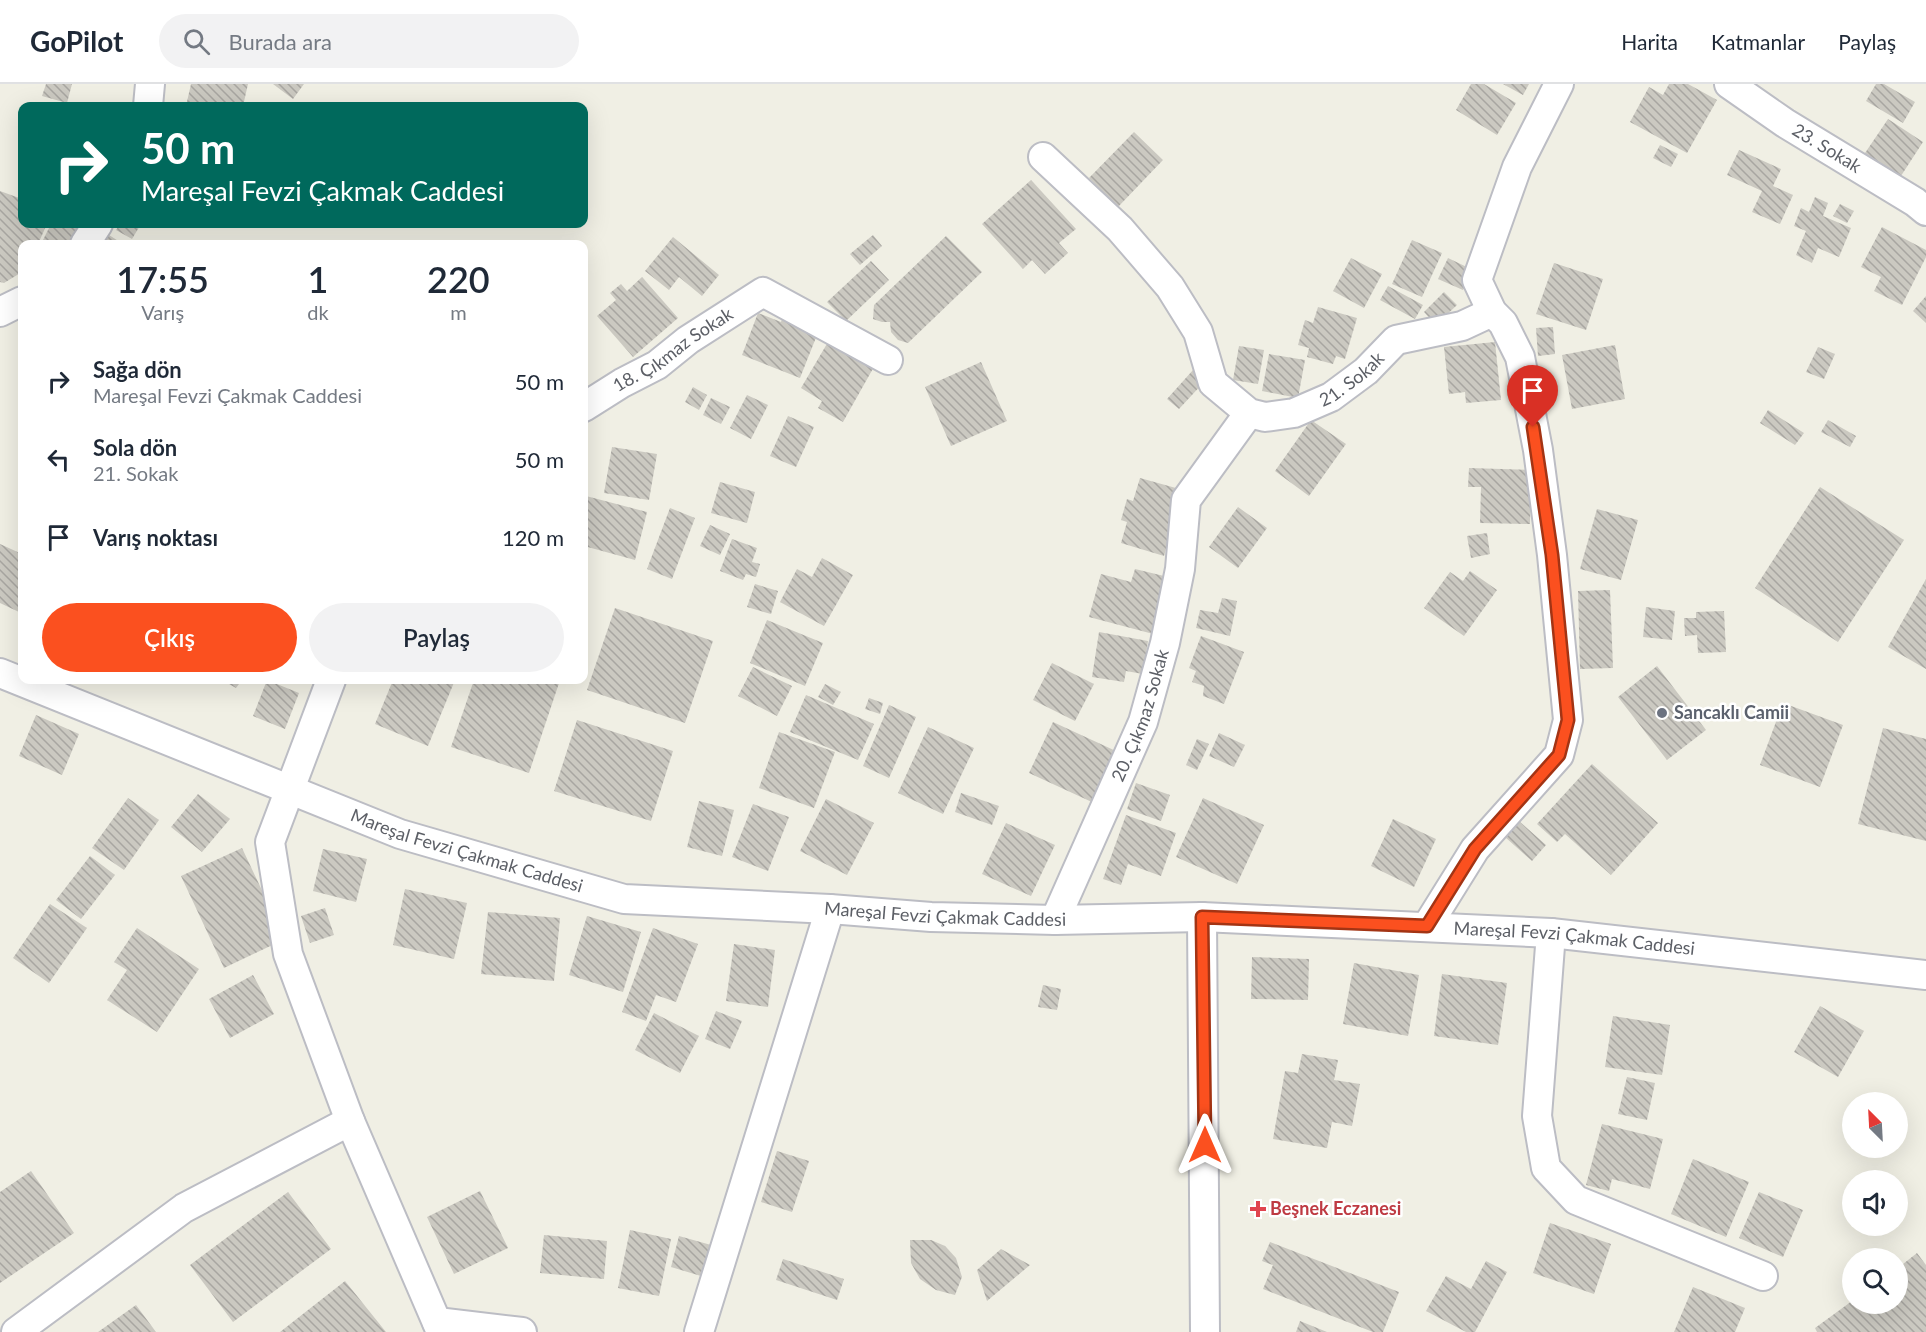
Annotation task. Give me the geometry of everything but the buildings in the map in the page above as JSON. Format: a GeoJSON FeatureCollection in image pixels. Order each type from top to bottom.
{"type":"FeatureCollection","features":[{"type":"Feature","properties":{"kind":"street"},"geometry":{"type":"LineString","coordinates":[[148,102],[150,84]]}},
{"type":"Feature","properties":{"kind":"street"},"geometry":{"type":"LineString","coordinates":[[1427,926],[1475,849],[1559,755],[1568,720],[1552,555],[1538,450],[1520,357],[1503,323],[1492,312],[1477,280],[1517,167],[1559,84]]}},
{"type":"Feature","properties":{"kind":"street","name":"23. Sokak"},"geometry":{"type":"LineString","coordinates":[[1729,84],[1785,123],[1915,202],[1926,211]]}},
{"type":"Feature","properties":{"kind":"street"},"geometry":{"type":"LineString","coordinates":[[1043,157],[1120,229],[1170,287],[1198,332],[1213,383],[1249,413]]}},
{"type":"Feature","properties":{"kind":"street","name":"18. Çıkmaz Sokak"},"geometry":{"type":"LineString","coordinates":[[588,404],[657,365],[688,340],[763,292],[888,360]]}},
{"type":"Feature","properties":{"kind":"street"},"geometry":{"type":"LineString","coordinates":[[0,312],[18,303]]}},
{"type":"Feature","properties":{"kind":"street","name":"21. Sokak"},"geometry":{"type":"LineString","coordinates":[[1249,413],[1265,417],[1294,413],[1330,397],[1366,371],[1396,340],[1462,326],[1492,312]]}},
{"type":"Feature","properties":{"kind":"street","name":"20. Çıkmaz Sokak"},"geometry":{"type":"LineString","coordinates":[[1055,920],[1143,722],[1165,643],[1180,569],[1186,500],[1249,413]]}},
{"type":"Feature","properties":{"kind":"street","name":"Mareşal Fevzi Çakmak Caddesi"},"geometry":{"type":"LineString","coordinates":[[0,673],[18,678]]}},
{"type":"Feature","properties":{"kind":"street","name":"Mareşal Fevzi Çakmak Caddesi"},"geometry":{"type":"LineString","coordinates":[[36,684],[400,834],[624,899],[931,916],[1055,920],[1202,917],[1551,933],[1926,975]]}},
{"type":"Feature","properties":{"kind":"street"},"geometry":{"type":"LineString","coordinates":[[329,684],[270,842],[288,954],[350,1121],[439,1327],[522,1332]]}},
{"type":"Feature","properties":{"kind":"street"},"geometry":{"type":"LineString","coordinates":[[699,1332],[830,909]]}},
{"type":"Feature","properties":{"kind":"street"},"geometry":{"type":"LineString","coordinates":[[1202,917],[1205,1332]]}},
{"type":"Feature","properties":{"kind":"street"},"geometry":{"type":"LineString","coordinates":[[1551,933],[1537,1116],[1546,1168],[1576,1200],[1763,1276]]}},
{"type":"Feature","properties":{"kind":"street"},"geometry":{"type":"LineString","coordinates":[[16,1332],[184,1208],[350,1121]]}},
{"type":"Feature","properties":{"kind":"place","name":"Sancaklı Camii"},"geometry":{"type":"Point","coordinates":[1662,713]}},
{"type":"Feature","properties":{"kind":"place","name":"Beşnek Eczanesi"},"geometry":{"type":"Point","coordinates":[1258,1209]}},
{"type":"Feature","properties":{"kind":"route"},"geometry":{"type":"LineString","coordinates":[[1205,1145],[1202,917],[1427,926],[1475,849],[1559,755],[1568,720],[1552,555],[1533,427]]}}]}
